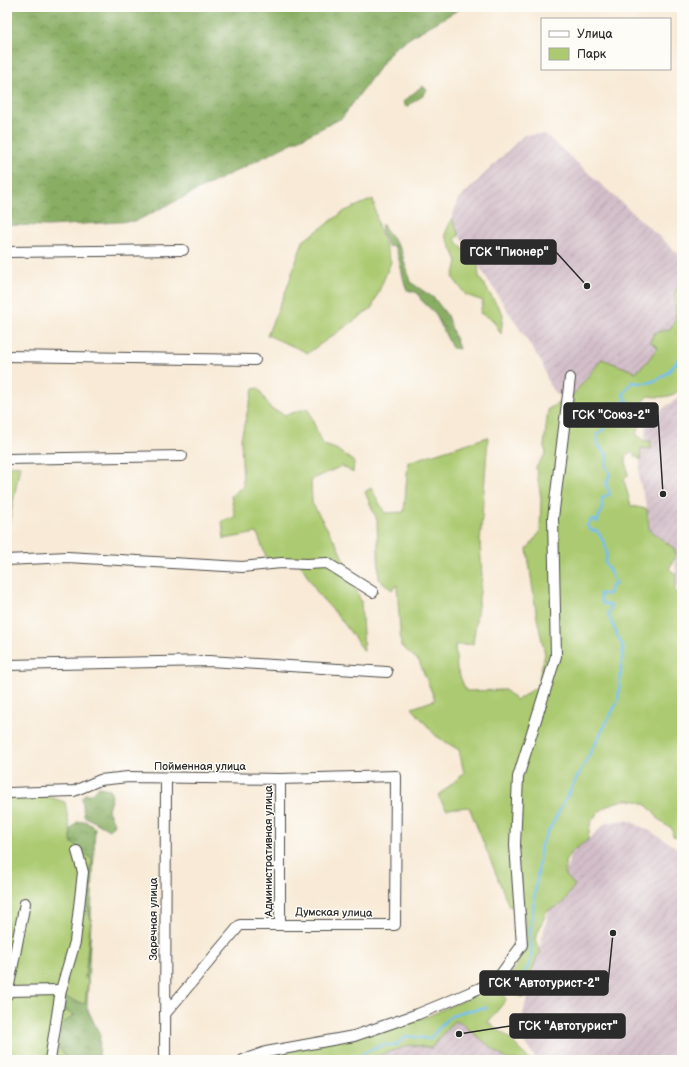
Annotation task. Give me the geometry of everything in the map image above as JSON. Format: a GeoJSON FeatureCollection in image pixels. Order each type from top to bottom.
{"type":"FeatureCollection","features":[{"type":"Feature","properties":{"kind":"street"},"geometry":{"type":"LineString","coordinates":[[7,252],[183,250]]}},
{"type":"Feature","properties":{"kind":"street"},"geometry":{"type":"LineString","coordinates":[[7,356],[255,360]]}},
{"type":"Feature","properties":{"kind":"street"},"geometry":{"type":"LineString","coordinates":[[243,1060],[266,1052],[354,1036],[418,1014],[457,998],[496,981],[522,945],[515,845],[518,777],[556,656],[553,518],[570,378]]}},
{"type":"Feature","properties":{"kind":"street"},"geometry":{"type":"LineString","coordinates":[[7,459],[182,456]]}},
{"type":"Feature","properties":{"kind":"street"},"geometry":{"type":"LineString","coordinates":[[7,560],[67,557],[242,567],[281,563],[327,563],[373,592]]}},
{"type":"Feature","properties":{"kind":"street"},"geometry":{"type":"LineString","coordinates":[[7,665],[209,662],[387,672]]}},
{"type":"Feature","properties":{"kind":"street","name":"Пойменная улица"},"geometry":{"type":"LineString","coordinates":[[7,793],[74,791],[100,780],[128,777],[280,779],[396,776]]}},
{"type":"Feature","properties":{"kind":"street","name":"Думская улица"},"geometry":{"type":"LineString","coordinates":[[165,1014],[240,925],[395,925],[396,776]]}},
{"type":"Feature","properties":{"kind":"street","name":"Заречная улица"},"geometry":{"type":"LineString","coordinates":[[165,1060],[166,778]]}},
{"type":"Feature","properties":{"kind":"street","name":"Административная улица"},"geometry":{"type":"LineString","coordinates":[[280,779],[280,924]]}},
{"type":"Feature","properties":{"kind":"street"},"geometry":{"type":"LineString","coordinates":[[50,1060],[60,990],[75,942],[83,872],[76,851]]}},
{"type":"Feature","properties":{"kind":"street"},"geometry":{"type":"LineString","coordinates":[[25,903],[7,993],[60,990]]}},
{"type":"Feature","properties":{"kind":"shaded area"},"geometry":{"type":"Polygon","coordinates":[[[545,134],[682,257],[682,308],[647,363],[636,372],[602,359],[573,395],[558,396],[549,385],[543,365],[459,235],[452,218],[458,200],[524,135],[545,134]]]}},
{"type":"Feature","properties":{"kind":"shaded area"},"geometry":{"type":"Polygon","coordinates":[[[682,396],[682,586],[676,585],[675,549],[649,530],[649,516],[639,479],[641,448],[651,448],[645,441],[646,424],[666,406],[682,396]]]}},
{"type":"Feature","properties":{"kind":"shaded area"},"geometry":{"type":"Polygon","coordinates":[[[627,820],[650,831],[682,851],[682,1060],[537,1060],[518,1034],[548,914],[566,872],[571,852],[588,840],[606,823],[627,820]]]}},
{"type":"Feature","properties":{"kind":"shaded area"},"geometry":{"type":"Polygon","coordinates":[[[454,1021],[461,1023],[507,1060],[364,1060],[411,1045],[431,1048],[454,1021]]]}},
{"type":"Feature","properties":{"kind":"green space"},"geometry":{"type":"Polygon","coordinates":[[[7,7],[463,7],[393,49],[342,118],[136,221],[48,226],[7,225],[7,7]]]}},
{"type":"Feature","properties":{"kind":"green space"},"geometry":{"type":"Polygon","coordinates":[[[422,86],[427,89],[424,95],[406,107],[403,102],[422,86]]]}},
{"type":"Feature","properties":{"kind":"green space"},"geometry":{"type":"Polygon","coordinates":[[[373,199],[378,225],[391,262],[372,308],[308,353],[267,335],[287,288],[303,241],[345,211],[373,199]]]}},
{"type":"Feature","properties":{"kind":"green space"},"geometry":{"type":"Polygon","coordinates":[[[452,218],[459,235],[455,240],[478,265],[479,277],[503,314],[501,334],[493,320],[480,313],[483,301],[466,295],[453,278],[457,261],[445,234],[452,218]]]}},
{"type":"Feature","properties":{"kind":"green space"},"geometry":{"type":"Polygon","coordinates":[[[382,224],[401,250],[410,282],[434,298],[447,315],[459,349],[452,348],[435,313],[421,300],[418,293],[407,290],[398,255],[393,245],[389,247],[386,242],[382,233],[382,224]]]}},
{"type":"Feature","properties":{"kind":"green space"},"geometry":{"type":"Polygon","coordinates":[[[682,280],[682,387],[679,391],[671,395],[658,397],[648,396],[639,405],[646,411],[636,434],[645,441],[651,441],[651,449],[641,448],[640,460],[631,452],[625,456],[628,475],[624,480],[631,506],[647,509],[649,530],[675,549],[675,558],[669,569],[676,574],[675,590],[682,603],[682,839],[673,836],[672,828],[664,824],[647,806],[640,802],[625,800],[610,804],[604,808],[592,821],[588,840],[571,852],[565,862],[565,876],[575,885],[562,904],[547,911],[535,939],[541,953],[537,957],[523,998],[503,987],[523,953],[526,938],[524,911],[509,906],[469,807],[446,809],[438,796],[464,773],[459,750],[436,736],[412,708],[435,700],[419,661],[401,646],[397,585],[392,590],[379,579],[377,520],[365,492],[371,488],[385,513],[404,512],[408,462],[488,437],[480,543],[482,577],[473,644],[455,645],[457,669],[466,691],[505,690],[517,700],[537,687],[545,654],[537,618],[527,549],[540,532],[541,498],[536,467],[546,453],[544,446],[548,409],[573,395],[602,359],[636,372],[646,363],[658,347],[650,342],[654,333],[670,329],[676,319],[675,292],[682,280]]]}},
{"type":"Feature","properties":{"kind":"green space"},"geometry":{"type":"Polygon","coordinates":[[[258,388],[271,409],[286,415],[308,408],[322,444],[336,449],[354,462],[353,473],[342,466],[311,480],[312,503],[337,545],[361,601],[364,651],[340,618],[318,594],[300,563],[267,559],[257,533],[224,539],[222,521],[235,517],[231,496],[243,486],[241,438],[253,389],[258,388]]]}},
{"type":"Feature","properties":{"kind":"green space"},"geometry":{"type":"Polygon","coordinates":[[[7,465],[20,466],[7,535],[7,465]]]}},
{"type":"Feature","properties":{"kind":"green space"},"geometry":{"type":"Polygon","coordinates":[[[98,787],[110,789],[112,797],[108,810],[114,823],[109,830],[84,816],[82,798],[85,794],[92,794],[98,787]]]}},
{"type":"Feature","properties":{"kind":"green space"},"geometry":{"type":"Polygon","coordinates":[[[46,796],[65,802],[72,842],[93,859],[87,906],[91,921],[85,978],[88,981],[85,1004],[62,1009],[75,1015],[59,1048],[69,1060],[7,1060],[7,797],[46,796]]]}},
{"type":"Feature","properties":{"kind":"green space"},"geometry":{"type":"Polygon","coordinates":[[[85,821],[95,828],[91,920],[84,887],[93,860],[71,842],[71,829],[77,822],[85,821]]]}},
{"type":"Feature","properties":{"kind":"green space"},"geometry":{"type":"Polygon","coordinates":[[[91,923],[87,1008],[100,1035],[99,1060],[69,1060],[59,1048],[63,1023],[75,1015],[62,1009],[63,997],[85,1004],[88,981],[85,978],[91,923]]]}},
{"type":"Feature","properties":{"kind":"green space"},"geometry":{"type":"Polygon","coordinates":[[[503,987],[506,1000],[488,1022],[508,1037],[530,1060],[507,1060],[461,1023],[454,1021],[431,1048],[411,1045],[364,1060],[253,1060],[426,1017],[487,990],[492,994],[497,992],[498,988],[503,987]]]}},
{"type":"Feature","properties":{"kind":"waterway"},"geometry":{"type":"LineString","coordinates":[[506,993],[520,984],[532,957],[530,934],[541,845],[618,701],[623,648],[608,614],[611,606],[602,603],[600,594],[609,594],[611,586],[616,584],[605,562],[607,553],[603,541],[596,530],[592,531],[587,526],[592,519],[597,522],[602,508],[602,498],[610,494],[606,485],[610,474],[606,466],[607,454],[598,445],[597,434],[604,430],[605,419],[610,407],[628,401],[623,395],[632,382],[648,383],[655,381],[667,373],[682,354]]}},
{"type":"Feature","properties":{"kind":"waterway"},"geometry":{"type":"LineString","coordinates":[[354,1060],[371,1049],[383,1045],[396,1045],[407,1036],[430,1039],[448,1018],[460,1012],[487,1008]]}},
{"type":"Feature","properties":{"kind":"waterway"},"geometry":{"type":"LineString","coordinates":[[335,1060],[342,1060]]}},
{"type":"Feature","properties":{"kind":"place","name":"ГСК \"Пионер\""},"geometry":{"type":"Point","coordinates":[587,286]}},
{"type":"Feature","properties":{"kind":"place","name":"ГСК \"Союз-2\""},"geometry":{"type":"Point","coordinates":[663,494]}},
{"type":"Feature","properties":{"kind":"place","name":"ГСК \"Автотурист-2\""},"geometry":{"type":"Point","coordinates":[613,933]}},
{"type":"Feature","properties":{"kind":"place","name":"ГСК \"Автотурист\""},"geometry":{"type":"Point","coordinates":[459,1034]}}]}
